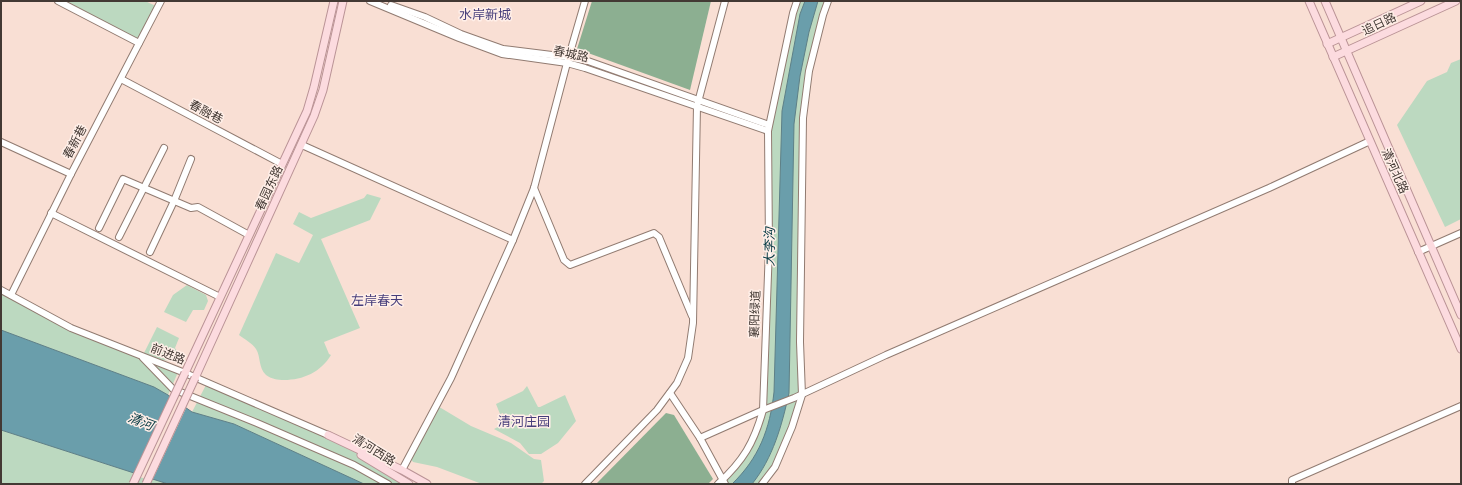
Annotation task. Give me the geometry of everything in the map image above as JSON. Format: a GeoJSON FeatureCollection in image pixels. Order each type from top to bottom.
{"type":"FeatureCollection","features":[{"type":"Feature","properties":{"kind":"main road","name":"春园东路"},"geometry":{"type":"LineString","coordinates":[[133,484],[307,111],[334,1]]}},
{"type":"Feature","properties":{"kind":"main road","name":"春园东路"},"geometry":{"type":"LineString","coordinates":[[146,484],[314,116],[322,90],[343,1]]}},
{"type":"Feature","properties":{"kind":"main road","name":"清河北路"},"geometry":{"type":"LineString","coordinates":[[1309,1],[1461,349]]}},
{"type":"Feature","properties":{"kind":"main road","name":"清河北路"},"geometry":{"type":"LineString","coordinates":[[1326,1],[1461,315]]}},
{"type":"Feature","properties":{"kind":"main road","name":"追日路"},"geometry":{"type":"LineString","coordinates":[[1327,44],[1421,1]]}},
{"type":"Feature","properties":{"kind":"main road","name":"追日路"},"geometry":{"type":"LineString","coordinates":[[1333,58],[1456,1]]}},
{"type":"Feature","properties":{"kind":"main road"},"geometry":{"type":"LineString","coordinates":[[328,435],[402,470],[427,484]]}},
{"type":"Feature","properties":{"kind":"main road","name":"清河西路"},"geometry":{"type":"LineString","coordinates":[[328,435],[409,484]]}},
{"type":"Feature","properties":{"kind":"street"},"geometry":{"type":"LineString","coordinates":[[58,1],[139,43]]}},
{"type":"Feature","properties":{"kind":"street","name":"春新巷"},"geometry":{"type":"LineString","coordinates":[[11,295],[71,174],[161,1]]}},
{"type":"Feature","properties":{"kind":"street","name":"春城路"},"geometry":{"type":"LineString","coordinates":[[370,1],[502,54],[567,60]]}},
{"type":"Feature","properties":{"kind":"street","name":"春城路"},"geometry":{"type":"LineString","coordinates":[[379,1],[425,17],[461,34],[503,48],[567,60],[585,68],[698,103],[769,128]]}},
{"type":"Feature","properties":{"kind":"street"},"geometry":{"type":"LineString","coordinates":[[402,470],[451,378],[513,240],[534,188],[567,60],[585,1]]}},
{"type":"Feature","properties":{"kind":"street"},"geometry":{"type":"LineString","coordinates":[[585,484],[657,410],[677,383],[688,358],[693,319],[698,103],[725,1]]}},
{"type":"Feature","properties":{"kind":"street","name":"襄阳绿道"},"geometry":{"type":"LineString","coordinates":[[722,483],[743,458],[758,430],[763,410],[769,247],[769,128],[793,13],[797,1]]}},
{"type":"Feature","properties":{"kind":"street"},"geometry":{"type":"LineString","coordinates":[[762,484],[775,467],[792,427],[802,395],[800,342],[803,118],[809,71],[828,1]]}},
{"type":"Feature","properties":{"kind":"street","name":"春融巷"},"geometry":{"type":"LineString","coordinates":[[121,79],[282,164]]}},
{"type":"Feature","properties":{"kind":"street"},"geometry":{"type":"LineString","coordinates":[[700,438],[763,410],[802,395],[886,355],[1269,188],[1370,141]]}},
{"type":"Feature","properties":{"kind":"street"},"geometry":{"type":"LineString","coordinates":[[1,142],[71,174]]}},
{"type":"Feature","properties":{"kind":"street"},"geometry":{"type":"LineString","coordinates":[[302,144],[513,240]]}},
{"type":"Feature","properties":{"kind":"street"},"geometry":{"type":"LineString","coordinates":[[119,238],[164,148]]}},
{"type":"Feature","properties":{"kind":"street"},"geometry":{"type":"LineString","coordinates":[[150,252],[174,201],[191,159]]}},
{"type":"Feature","properties":{"kind":"street"},"geometry":{"type":"LineString","coordinates":[[99,228],[123,179],[191,208],[198,207],[249,235]]}},
{"type":"Feature","properties":{"kind":"street"},"geometry":{"type":"LineString","coordinates":[[534,188],[564,260],[570,265],[654,233],[659,237],[693,319]]}},
{"type":"Feature","properties":{"kind":"street"},"geometry":{"type":"LineString","coordinates":[[51,214],[220,297]]}},
{"type":"Feature","properties":{"kind":"street"},"geometry":{"type":"LineString","coordinates":[[1418,252],[1461,234]]}},
{"type":"Feature","properties":{"kind":"street","name":"前进路"},"geometry":{"type":"LineString","coordinates":[[1,290],[71,328],[185,373],[328,435]]}},
{"type":"Feature","properties":{"kind":"street"},"geometry":{"type":"LineString","coordinates":[[141,356],[173,389],[257,422],[354,465],[388,484]]}},
{"type":"Feature","properties":{"kind":"street"},"geometry":{"type":"LineString","coordinates":[[670,393],[700,438],[722,483]]}},
{"type":"Feature","properties":{"kind":"street"},"geometry":{"type":"LineString","coordinates":[[1292,484],[1292,480],[1461,406]]}},
{"type":"Feature","properties":{"kind":"green space"},"geometry":{"type":"Polygon","coordinates":[[[58,1],[145,1],[158,7],[139,43],[58,1]]]}},
{"type":"Feature","properties":{"kind":"green space"},"geometry":{"type":"Polygon","coordinates":[[[592,1],[711,1],[690,90],[577,49],[592,1]]]}},
{"type":"Feature","properties":{"kind":"green space"},"geometry":{"type":"Polygon","coordinates":[[[797,1],[828,1],[809,71],[803,118],[802,395],[775,467],[762,484],[718,484],[743,458],[763,410],[769,247],[768,137],[797,1]]]}},
{"type":"Feature","properties":{"kind":"green space"},"geometry":{"type":"Polygon","coordinates":[[[1461,59],[1461,219],[1445,227],[1397,125],[1427,81],[1447,72],[1451,63],[1461,59]]]}},
{"type":"Feature","properties":{"kind":"green space"},"geometry":{"type":"Polygon","coordinates":[[[367,194],[381,198],[370,220],[321,239],[360,328],[324,342],[329,354],[331,355],[322,366],[305,377],[284,380],[272,378],[266,375],[263,372],[256,349],[239,335],[276,253],[299,263],[313,235],[293,224],[299,212],[311,218],[364,198],[367,194]]]}},
{"type":"Feature","properties":{"kind":"green space"},"geometry":{"type":"Polygon","coordinates":[[[187,285],[206,295],[208,301],[204,310],[193,310],[186,322],[164,312],[173,295],[187,285]]]}},
{"type":"Feature","properties":{"kind":"green space"},"geometry":{"type":"Polygon","coordinates":[[[1,290],[71,328],[179,370],[168,395],[154,387],[1,330],[1,290]]]}},
{"type":"Feature","properties":{"kind":"green space"},"geometry":{"type":"Polygon","coordinates":[[[157,327],[179,338],[175,348],[179,355],[173,361],[162,360],[144,353],[157,327]]]}},
{"type":"Feature","properties":{"kind":"green space"},"geometry":{"type":"Polygon","coordinates":[[[207,383],[328,435],[409,484],[364,484],[234,424],[192,412],[207,383]]]}},
{"type":"Feature","properties":{"kind":"green space"},"geometry":{"type":"Polygon","coordinates":[[[527,386],[538,407],[565,395],[576,421],[558,443],[541,454],[529,454],[520,443],[494,429],[507,422],[503,413],[500,414],[496,404],[523,391],[527,386]]]}},
{"type":"Feature","properties":{"kind":"green space"},"geometry":{"type":"Polygon","coordinates":[[[436,405],[471,426],[511,443],[534,459],[541,460],[544,481],[541,484],[482,484],[437,467],[413,462],[409,456],[436,405]]]}},
{"type":"Feature","properties":{"kind":"green space"},"geometry":{"type":"Polygon","coordinates":[[[666,413],[674,415],[713,479],[708,484],[596,484],[666,413]]]}},
{"type":"Feature","properties":{"kind":"green space"},"geometry":{"type":"Polygon","coordinates":[[[1,430],[168,484],[1,484],[1,430]]]}},
{"type":"Feature","properties":{"kind":"water"},"geometry":{"type":"Polygon","coordinates":[[[805,1],[818,1],[809,32],[800,76],[794,124],[789,393],[776,441],[766,463],[752,484],[732,484],[749,464],[762,442],[770,418],[772,406],[774,392],[782,111],[800,14],[805,1]]]}},
{"type":"Feature","properties":{"kind":"water","name":"清河"},"geometry":{"type":"Polygon","coordinates":[[[1,330],[154,387],[192,412],[234,424],[364,484],[168,484],[1,430],[1,330]]]}},
{"type":"Feature","properties":{"kind":"pier"},"geometry":{"type":"Polygon","coordinates":[[[171,395],[187,406],[152,481],[134,475],[171,395]]]}},
{"type":"Feature","properties":{"kind":"district","name":"水岸新城"},"geometry":{"type":"Point","coordinates":[485,14]}},
{"type":"Feature","properties":{"kind":"district","name":"左岸春天"},"geometry":{"type":"Point","coordinates":[377,300]}},
{"type":"Feature","properties":{"kind":"district","name":"清河庄园"},"geometry":{"type":"Point","coordinates":[524,421]}},
{"type":"Feature","properties":{"kind":"water label","name":"大李沟"},"geometry":{"type":"Point","coordinates":[769,247]}}]}
